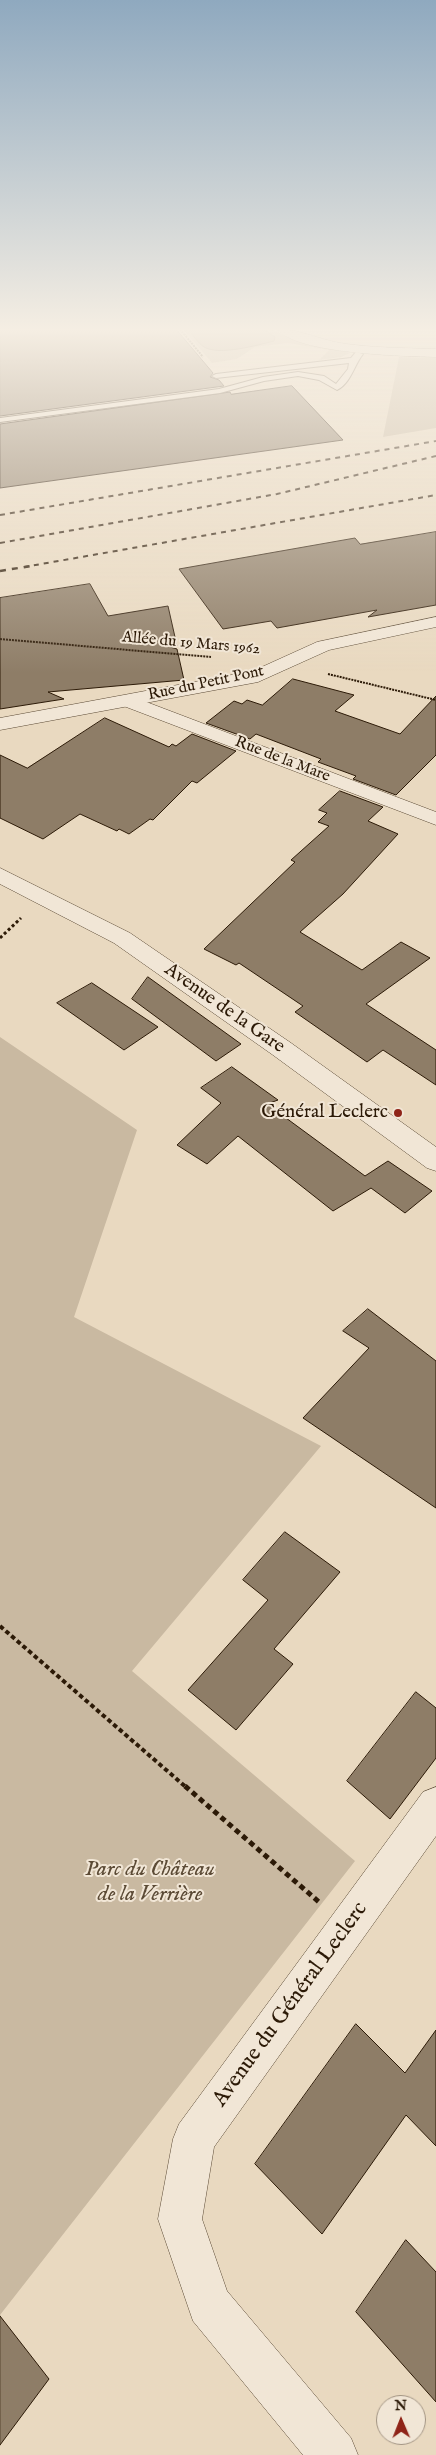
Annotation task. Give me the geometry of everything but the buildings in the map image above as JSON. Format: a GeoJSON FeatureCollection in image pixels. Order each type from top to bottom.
{"type":"FeatureCollection","features":[{"type":"Feature","properties":{"kind":"street","name":"Rue du Petit Pont"},"geometry":{"type":"LineString","coordinates":[[0,724],[258,676],[323,646],[436,622]]}},
{"type":"Feature","properties":{"kind":"street","name":"Rue de la Mare"},"geometry":{"type":"LineString","coordinates":[[128,701],[436,819]]}},
{"type":"Feature","properties":{"kind":"street","name":"Avenue de la Gare"},"geometry":{"type":"LineString","coordinates":[[0,875],[122,938],[282,1049],[436,1161]]}},
{"type":"Feature","properties":{"kind":"street","name":"Avenue du Général Leclerc"},"geometry":{"type":"LineString","coordinates":[[334,2455],[210,2305],[180,2219],[194,2139],[436,1805]]}},
{"type":"Feature","properties":{"kind":"path","name":"Allée du 19 Mars 1962"},"geometry":{"type":"LineString","coordinates":[[0,639],[218,658]]}},
{"type":"Feature","properties":{"kind":"path","name":"Allée du 19 Mars 1962"},"geometry":{"type":"LineString","coordinates":[[287,663],[436,700]]}},
{"type":"Feature","properties":{"kind":"path"},"geometry":{"type":"LineString","coordinates":[[0,1626],[348,1927]]}},
{"type":"Feature","properties":{"kind":"green space","name":"Parc du Château de la Verrière"},"geometry":{"type":"Polygon","coordinates":[[[0,1037],[137,1130],[74,1317],[321,1446],[132,1671],[355,1861],[0,2315],[0,1037]]]}},
{"type":"Feature","properties":{"kind":"railway"},"geometry":{"type":"LineString","coordinates":[[0,515],[421,444]]}},
{"type":"Feature","properties":{"kind":"railway"},"geometry":{"type":"LineString","coordinates":[[0,543],[277,494],[436,456]]}},
{"type":"Feature","properties":{"kind":"railway"},"geometry":{"type":"LineString","coordinates":[[24,567],[436,495]]}},
{"type":"Feature","properties":{"kind":"railway"},"geometry":{"type":"LineString","coordinates":[[0,571],[31,566]]}},
{"type":"Feature","properties":{"kind":"place","name":"Général Leclerc"},"geometry":{"type":"Point","coordinates":[398,1113]}}]}
